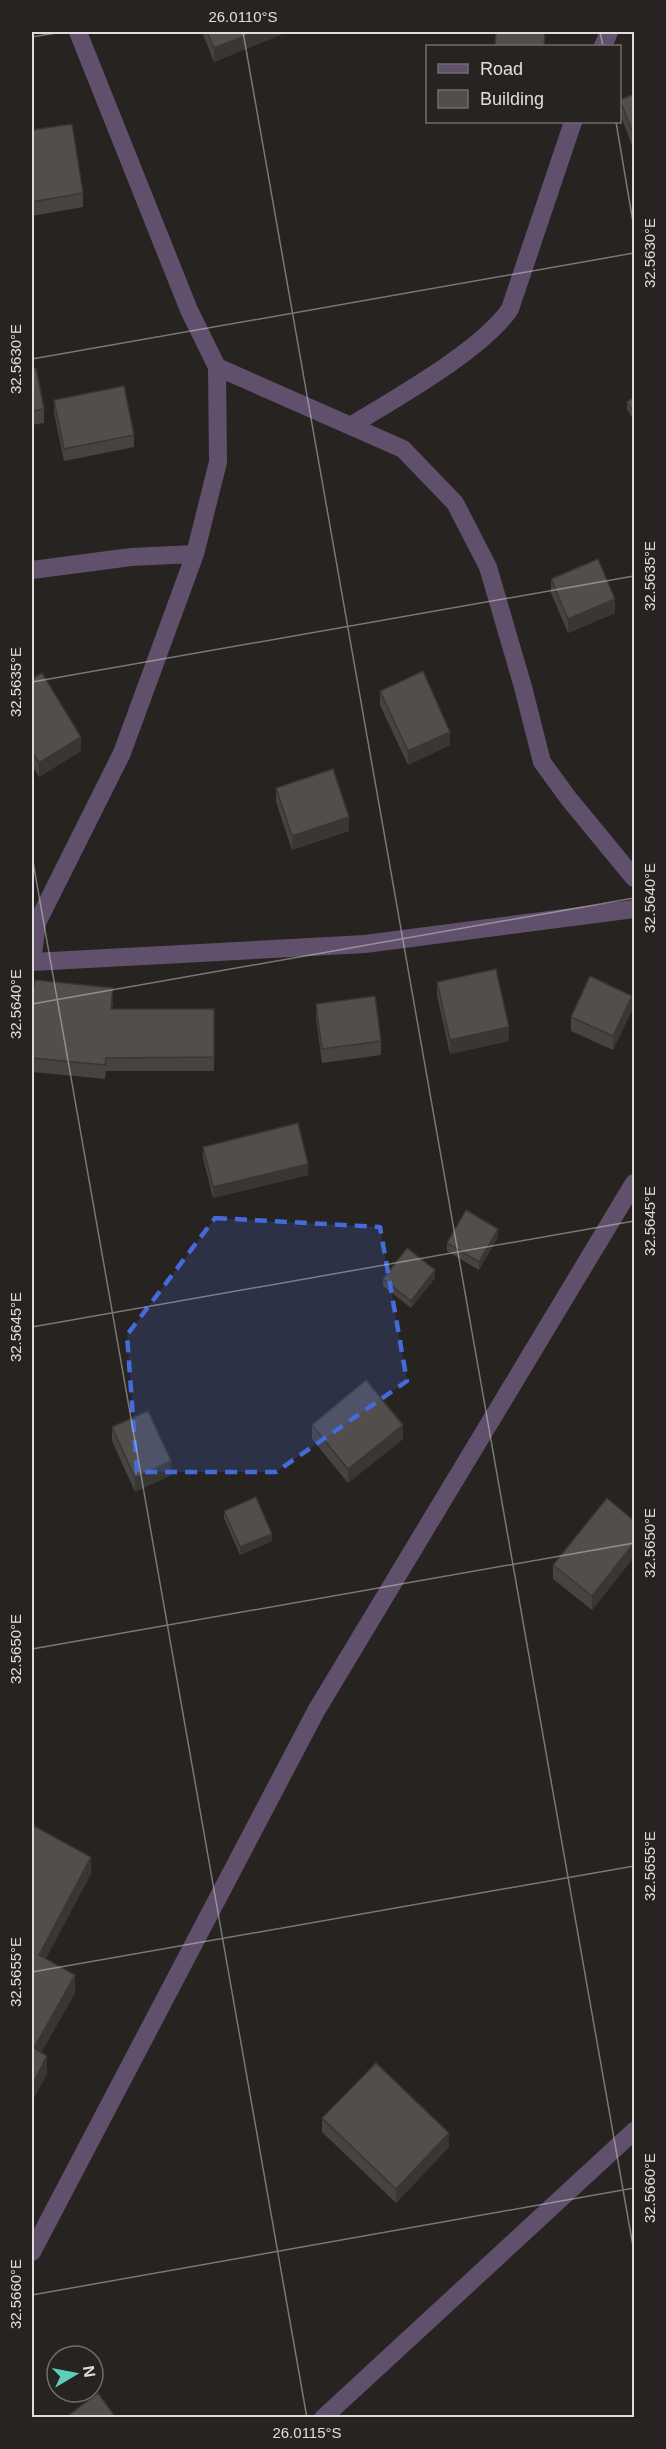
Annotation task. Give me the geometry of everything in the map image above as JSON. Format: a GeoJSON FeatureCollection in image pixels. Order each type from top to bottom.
{"type":"FeatureCollection","features":[{"type":"Feature","properties":{"kind":"street"},"geometry":{"type":"LineString","coordinates":[[78,32],[189,310],[217,367],[218,462],[195,554],[122,753],[38,923],[32,962],[365,944],[634,909]]}},
{"type":"Feature","properties":{"kind":"street"},"geometry":{"type":"LineString","coordinates":[[352,425],[414,387],[498,326],[510,309],[573,123]]}},
{"type":"Feature","properties":{"kind":"street"},"geometry":{"type":"LineString","coordinates":[[217,367],[403,449],[455,503],[488,567],[524,687],[542,762],[569,799],[634,878]]}},
{"type":"Feature","properties":{"kind":"street"},"geometry":{"type":"LineString","coordinates":[[32,570],[131,557],[195,554]]}},
{"type":"Feature","properties":{"kind":"street"},"geometry":{"type":"LineString","coordinates":[[32,2252],[316,1712],[634,1183]]}},
{"type":"Feature","properties":{"kind":"street"},"geometry":{"type":"LineString","coordinates":[[322,2418],[634,2131]]}},
{"type":"Feature","properties":{"kind":"highlighted area"},"geometry":{"type":"Polygon","coordinates":[[[215,1218],[380,1227],[407,1381],[276,1472],[137,1472],[127,1335],[215,1218]]]}},
{"type":"Feature","properties":{"kind":"building"},"geometry":{"type":"Polygon","coordinates":[[[207,32],[255,32],[214,48],[207,32]]]}},
{"type":"Feature","properties":{"kind":"building"},"geometry":{"type":"Polygon","coordinates":[[[496,32],[545,32],[544,45],[495,45],[496,32]]]}},
{"type":"Feature","properties":{"kind":"building"},"geometry":{"type":"Polygon","coordinates":[[[634,94],[634,136],[621,103],[621,100],[634,94]]]}},
{"type":"Feature","properties":{"kind":"building"},"geometry":{"type":"Polygon","coordinates":[[[72,124],[83,193],[32,202],[32,130],[72,124]]]}},
{"type":"Feature","properties":{"kind":"building"},"geometry":{"type":"Polygon","coordinates":[[[36,368],[44,409],[32,411],[32,369],[36,368]]]}},
{"type":"Feature","properties":{"kind":"building"},"geometry":{"type":"Polygon","coordinates":[[[124,386],[134,435],[64,449],[54,400],[124,386]]]}},
{"type":"Feature","properties":{"kind":"building"},"geometry":{"type":"Polygon","coordinates":[[[634,397],[634,413],[627,402],[634,397]]]}},
{"type":"Feature","properties":{"kind":"building"},"geometry":{"type":"Polygon","coordinates":[[[598,559],[615,599],[568,619],[551,579],[598,559]]]}},
{"type":"Feature","properties":{"kind":"building"},"geometry":{"type":"Polygon","coordinates":[[[423,671],[450,732],[408,751],[380,691],[423,671]]]}},
{"type":"Feature","properties":{"kind":"building"},"geometry":{"type":"Polygon","coordinates":[[[42,673],[81,737],[39,763],[32,751],[32,679],[42,673]]]}},
{"type":"Feature","properties":{"kind":"building"},"geometry":{"type":"Polygon","coordinates":[[[333,769],[349,817],[292,836],[276,788],[333,769]]]}},
{"type":"Feature","properties":{"kind":"building"},"geometry":{"type":"Polygon","coordinates":[[[496,969],[509,1027],[450,1040],[437,982],[496,969]]]}},
{"type":"Feature","properties":{"kind":"building"},"geometry":{"type":"Polygon","coordinates":[[[590,976],[632,996],[613,1036],[571,1017],[590,976]]]}},
{"type":"Feature","properties":{"kind":"building"},"geometry":{"type":"Polygon","coordinates":[[[35,980],[113,988],[111,1009],[214,1009],[214,1057],[106,1058],[105,1065],[32,1058],[32,987],[34,987],[35,980]]]}},
{"type":"Feature","properties":{"kind":"building"},"geometry":{"type":"Polygon","coordinates":[[[375,996],[381,1041],[322,1049],[316,1004],[375,996]]]}},
{"type":"Feature","properties":{"kind":"building"},"geometry":{"type":"Polygon","coordinates":[[[298,1123],[308,1164],[213,1187],[203,1147],[298,1123]]]}},
{"type":"Feature","properties":{"kind":"building"},"geometry":{"type":"Polygon","coordinates":[[[466,1210],[498,1229],[479,1262],[447,1243],[466,1210]]]}},
{"type":"Feature","properties":{"kind":"building"},"geometry":{"type":"Polygon","coordinates":[[[407,1248],[435,1270],[411,1301],[383,1279],[407,1248]]]}},
{"type":"Feature","properties":{"kind":"building"},"geometry":{"type":"Polygon","coordinates":[[[366,1380],[403,1425],[348,1469],[312,1425],[366,1380]]]}},
{"type":"Feature","properties":{"kind":"building"},"geometry":{"type":"Polygon","coordinates":[[[148,1411],[171,1461],[135,1478],[112,1427],[148,1411]]]}},
{"type":"Feature","properties":{"kind":"building"},"geometry":{"type":"Polygon","coordinates":[[[256,1497],[272,1534],[240,1547],[224,1511],[256,1497]]]}},
{"type":"Feature","properties":{"kind":"building"},"geometry":{"type":"Polygon","coordinates":[[[607,1498],[634,1521],[634,1543],[592,1596],[553,1565],[607,1498]]]}},
{"type":"Feature","properties":{"kind":"building"},"geometry":{"type":"Polygon","coordinates":[[[32,1825],[91,1857],[39,1955],[75,1975],[34,2048],[47,2056],[32,2085],[32,1825]]]}},
{"type":"Feature","properties":{"kind":"building"},"geometry":{"type":"Polygon","coordinates":[[[376,2063],[449,2133],[396,2189],[322,2118],[376,2063]]]}},
{"type":"Feature","properties":{"kind":"building"},"geometry":{"type":"Polygon","coordinates":[[[105,2403],[116,2418],[65,2418],[83,2404],[105,2403]]]}}]}
